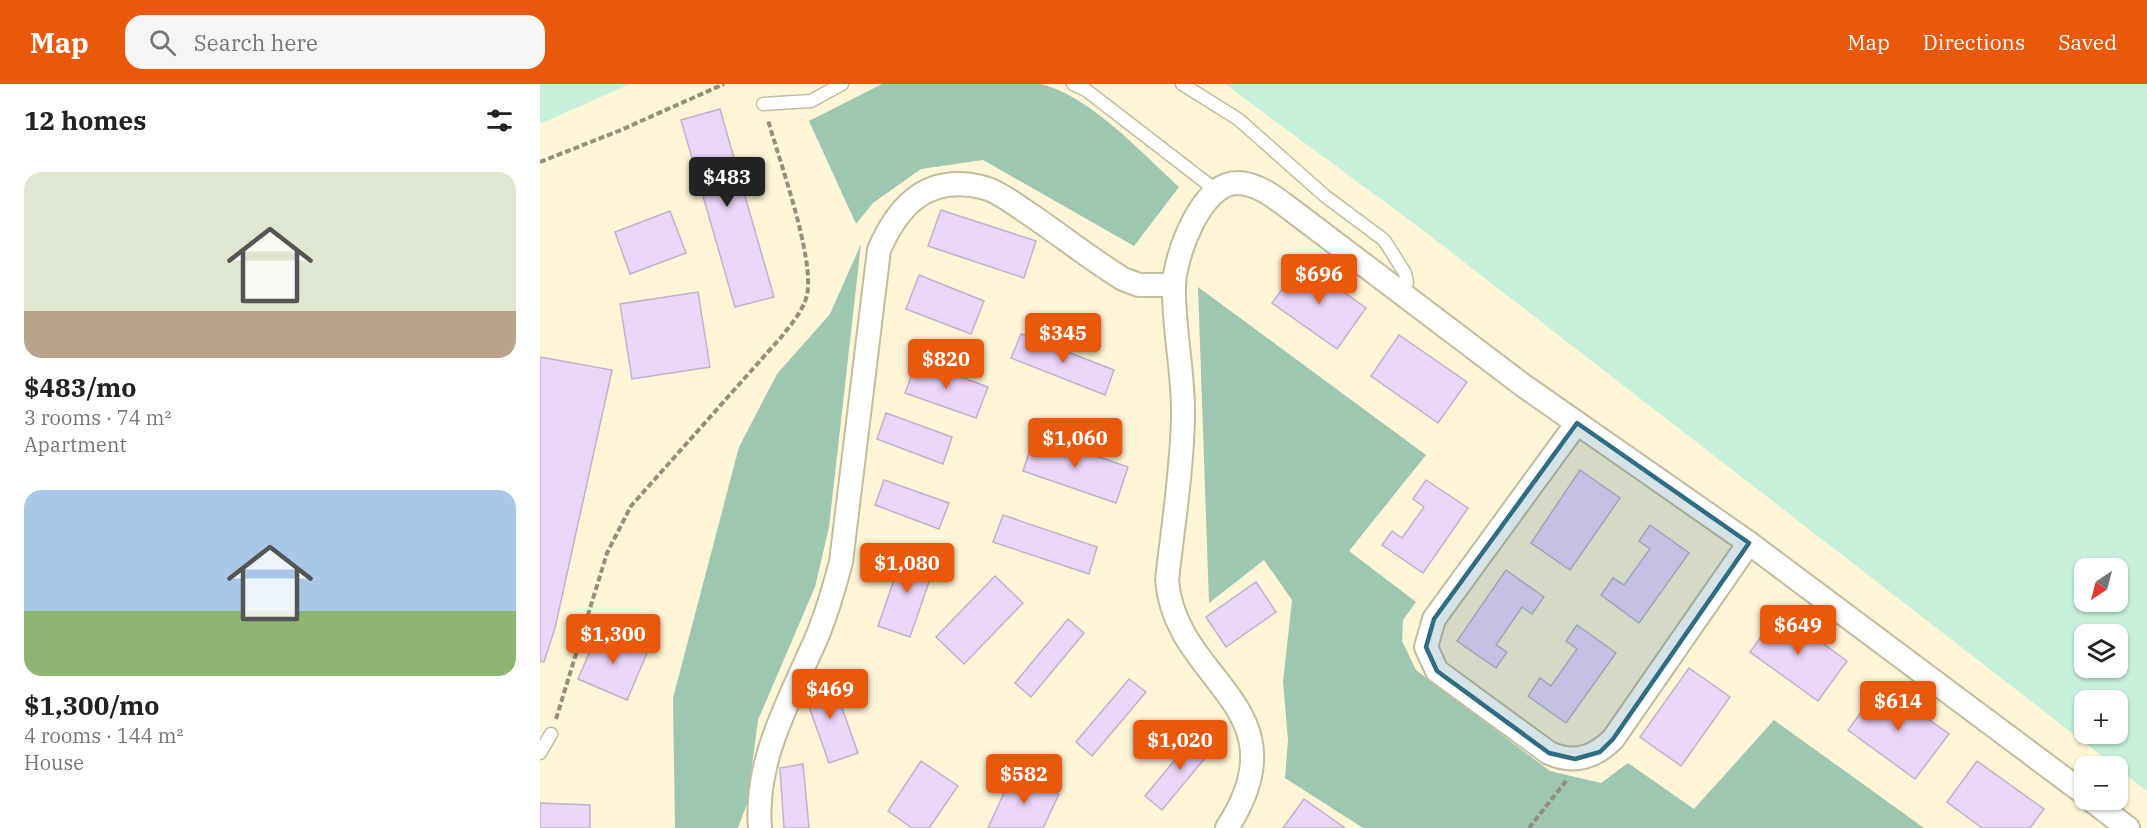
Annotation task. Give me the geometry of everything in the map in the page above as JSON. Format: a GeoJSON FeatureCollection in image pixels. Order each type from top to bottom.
{"type":"FeatureCollection","features":[{"type":"Feature","properties":{"kind":"street"},"geometry":{"type":"LineString","coordinates":[[1227,828],[1247,795],[1252,773],[1251,746],[1235,702],[1184,637],[1168,599],[1167,580],[1183,418],[1174,285],[1175,267],[1192,224],[1217,191],[1233,183],[1245,183],[1266,192],[1577,423],[1749,543],[2074,786]]}},
{"type":"Feature","properties":{"kind":"street"},"geometry":{"type":"LineString","coordinates":[[760,828],[761,798],[771,749],[791,690],[830,603],[841,562],[879,250],[890,224],[904,206],[928,189],[958,185],[986,188],[1012,202],[1123,279],[1139,285],[1174,285]]}},
{"type":"Feature","properties":{"kind":"street"},"geometry":{"type":"LineString","coordinates":[[1577,423],[1434,619],[1426,647],[1437,671],[1549,753],[1560,758],[1585,758],[1600,752],[1613,739],[1749,543]]}},
{"type":"Feature","properties":{"kind":"street"},"geometry":{"type":"LineString","coordinates":[[2104,810],[2128,828]]}},
{"type":"Feature","properties":{"kind":"lane"},"geometry":{"type":"LineString","coordinates":[[763,104],[812,101],[842,84]]}},
{"type":"Feature","properties":{"kind":"lane"},"geometry":{"type":"LineString","coordinates":[[1073,84],[1086,90],[1217,191]]}},
{"type":"Feature","properties":{"kind":"lane"},"geometry":{"type":"LineString","coordinates":[[1182,84],[1238,119],[1325,196],[1384,240],[1405,273],[1407,282],[1402,293]]}},
{"type":"Feature","properties":{"kind":"lane"},"geometry":{"type":"LineString","coordinates":[[540,753],[551,734]]}},
{"type":"Feature","properties":{"kind":"path"},"geometry":{"type":"LineString","coordinates":[[540,162],[621,130],[724,84]]}},
{"type":"Feature","properties":{"kind":"path"},"geometry":{"type":"LineString","coordinates":[[551,734],[607,553],[631,506],[783,335],[800,312],[807,294],[809,265],[763,104]]}},
{"type":"Feature","properties":{"kind":"path"},"geometry":{"type":"LineString","coordinates":[[1529,828],[1585,758]]}},
{"type":"Feature","properties":{"kind":"highlighted area"},"geometry":{"type":"Polygon","coordinates":[[[1577,423],[1749,543],[1613,739],[1600,752],[1575,759],[1549,753],[1437,671],[1426,647],[1434,619],[1577,423]]]}},
{"type":"Feature","properties":{"kind":"green space"},"geometry":{"type":"Polygon","coordinates":[[[540,84],[630,84],[540,124],[540,84]]]}},
{"type":"Feature","properties":{"kind":"green space"},"geometry":{"type":"Polygon","coordinates":[[[882,84],[1041,84],[1059,90],[1078,100],[1114,127],[1179,187],[1134,246],[983,160],[921,169],[873,203],[856,224],[809,121],[882,84]]]}},
{"type":"Feature","properties":{"kind":"green space"},"geometry":{"type":"Polygon","coordinates":[[[1225,84],[2147,84],[2147,791],[2128,776],[2128,756],[2102,756],[2086,744],[2128,744],[2128,690],[2074,690],[2074,734],[1420,228],[1225,84]]]}},
{"type":"Feature","properties":{"kind":"green space"},"geometry":{"type":"Polygon","coordinates":[[[861,244],[829,527],[815,587],[758,720],[747,804],[738,828],[675,828],[673,698],[739,447],[777,374],[830,314],[861,244]]]}},
{"type":"Feature","properties":{"kind":"green space"},"geometry":{"type":"Polygon","coordinates":[[[1198,287],[1426,455],[1349,551],[1416,602],[1403,620],[1402,641],[1416,670],[1550,771],[1601,783],[1628,763],[1694,809],[1774,720],[1924,828],[1363,828],[1285,778],[1288,740],[1283,682],[1292,600],[1264,560],[1209,603],[1198,287]]]}},
{"type":"Feature","properties":{"kind":"building"},"geometry":{"type":"Polygon","coordinates":[[[720,109],[774,297],[735,307],[681,120],[720,109]]]}},
{"type":"Feature","properties":{"kind":"building"},"geometry":{"type":"Polygon","coordinates":[[[941,210],[1036,241],[1024,278],[928,246],[941,210]]]}},
{"type":"Feature","properties":{"kind":"building"},"geometry":{"type":"Polygon","coordinates":[[[670,211],[686,253],[630,274],[615,232],[670,211]]]}},
{"type":"Feature","properties":{"kind":"building"},"geometry":{"type":"Polygon","coordinates":[[[1302,262],[1366,308],[1337,349],[1272,303],[1302,262]]]}},
{"type":"Feature","properties":{"kind":"building"},"geometry":{"type":"Polygon","coordinates":[[[919,275],[984,301],[971,334],[906,309],[919,275]]]}},
{"type":"Feature","properties":{"kind":"building"},"geometry":{"type":"Polygon","coordinates":[[[698,292],[710,367],[632,379],[620,304],[698,292]]]}},
{"type":"Feature","properties":{"kind":"building"},"geometry":{"type":"Polygon","coordinates":[[[1021,334],[1114,370],[1105,395],[1011,358],[1021,334]]]}},
{"type":"Feature","properties":{"kind":"building"},"geometry":{"type":"Polygon","coordinates":[[[1399,335],[1467,382],[1438,423],[1371,376],[1399,335]]]}},
{"type":"Feature","properties":{"kind":"building"},"geometry":{"type":"Polygon","coordinates":[[[540,357],[612,370],[555,628],[544,662],[540,661],[540,357]]]}},
{"type":"Feature","properties":{"kind":"building"},"geometry":{"type":"Polygon","coordinates":[[[917,361],[988,387],[976,418],[905,393],[917,361]]]}},
{"type":"Feature","properties":{"kind":"building"},"geometry":{"type":"Polygon","coordinates":[[[886,413],[952,437],[943,464],[877,439],[886,413]]]}},
{"type":"Feature","properties":{"kind":"building"},"geometry":{"type":"Polygon","coordinates":[[[1035,435],[1128,467],[1116,503],[1023,471],[1035,435]]]}},
{"type":"Feature","properties":{"kind":"building"},"geometry":{"type":"Polygon","coordinates":[[[1580,470],[1620,498],[1570,570],[1531,543],[1580,470]]]}},
{"type":"Feature","properties":{"kind":"building"},"geometry":{"type":"Polygon","coordinates":[[[884,480],[949,503],[939,529],[875,505],[884,480]]]}},
{"type":"Feature","properties":{"kind":"building"},"geometry":{"type":"Polygon","coordinates":[[[1426,480],[1468,508],[1423,573],[1382,545],[1392,531],[1402,538],[1424,507],[1413,499],[1426,480]]]}},
{"type":"Feature","properties":{"kind":"building"},"geometry":{"type":"Polygon","coordinates":[[[1003,515],[1097,547],[1089,574],[993,542],[1003,515]]]}},
{"type":"Feature","properties":{"kind":"building"},"geometry":{"type":"Polygon","coordinates":[[[1650,525],[1689,553],[1639,623],[1601,595],[1613,578],[1624,585],[1650,549],[1639,541],[1650,525]]]}},
{"type":"Feature","properties":{"kind":"building"},"geometry":{"type":"Polygon","coordinates":[[[904,551],[936,562],[910,637],[878,626],[904,551]]]}},
{"type":"Feature","properties":{"kind":"building"},"geometry":{"type":"Polygon","coordinates":[[[1506,570],[1544,597],[1532,614],[1522,607],[1496,645],[1507,652],[1496,668],[1457,641],[1506,570]]]}},
{"type":"Feature","properties":{"kind":"building"},"geometry":{"type":"Polygon","coordinates":[[[995,576],[1023,603],[964,664],[936,637],[995,576]]]}},
{"type":"Feature","properties":{"kind":"building"},"geometry":{"type":"Polygon","coordinates":[[[1256,582],[1276,612],[1226,647],[1206,617],[1256,582]]]}},
{"type":"Feature","properties":{"kind":"building"},"geometry":{"type":"Polygon","coordinates":[[[1779,612],[1847,661],[1818,701],[1750,652],[1779,612]]]}},
{"type":"Feature","properties":{"kind":"building"},"geometry":{"type":"Polygon","coordinates":[[[1068,619],[1084,633],[1031,697],[1015,683],[1068,619]]]}},
{"type":"Feature","properties":{"kind":"building"},"geometry":{"type":"Polygon","coordinates":[[[1577,625],[1616,653],[1566,723],[1528,696],[1540,678],[1551,686],[1577,649],[1566,641],[1577,625]]]}},
{"type":"Feature","properties":{"kind":"building"},"geometry":{"type":"Polygon","coordinates":[[[599,630],[648,651],[627,700],[578,679],[599,630]]]}},
{"type":"Feature","properties":{"kind":"building"},"geometry":{"type":"Polygon","coordinates":[[[1689,668],[1730,697],[1681,766],[1640,737],[1689,668]]]}},
{"type":"Feature","properties":{"kind":"building"},"geometry":{"type":"Polygon","coordinates":[[[831,677],[858,753],[829,763],[802,687],[831,677]]]}},
{"type":"Feature","properties":{"kind":"building"},"geometry":{"type":"Polygon","coordinates":[[[1129,679],[1146,692],[1092,756],[1076,742],[1129,679]]]}},
{"type":"Feature","properties":{"kind":"building"},"geometry":{"type":"Polygon","coordinates":[[[1881,685],[1949,734],[1915,779],[1848,730],[1881,685]]]}},
{"type":"Feature","properties":{"kind":"building"},"geometry":{"type":"Polygon","coordinates":[[[1198,732],[1215,746],[1162,810],[1145,796],[1198,732]]]}},
{"type":"Feature","properties":{"kind":"building"},"geometry":{"type":"Polygon","coordinates":[[[921,761],[958,786],[929,828],[912,828],[888,811],[921,761]]]}},
{"type":"Feature","properties":{"kind":"building"},"geometry":{"type":"Polygon","coordinates":[[[1977,761],[2044,809],[2030,828],[1982,828],[1947,802],[1977,761]]]}},
{"type":"Feature","properties":{"kind":"building"},"geometry":{"type":"Polygon","coordinates":[[[803,764],[809,828],[784,828],[780,768],[803,764]]]}},
{"type":"Feature","properties":{"kind":"building"},"geometry":{"type":"Polygon","coordinates":[[[1013,773],[1059,794],[1043,828],[988,828],[1013,773]]]}},
{"type":"Feature","properties":{"kind":"building"},"geometry":{"type":"Polygon","coordinates":[[[1304,799],[1345,828],[1283,828],[1304,799]]]}},
{"type":"Feature","properties":{"kind":"building"},"geometry":{"type":"Polygon","coordinates":[[[540,803],[590,805],[590,828],[540,828],[540,803]]]}}]}
